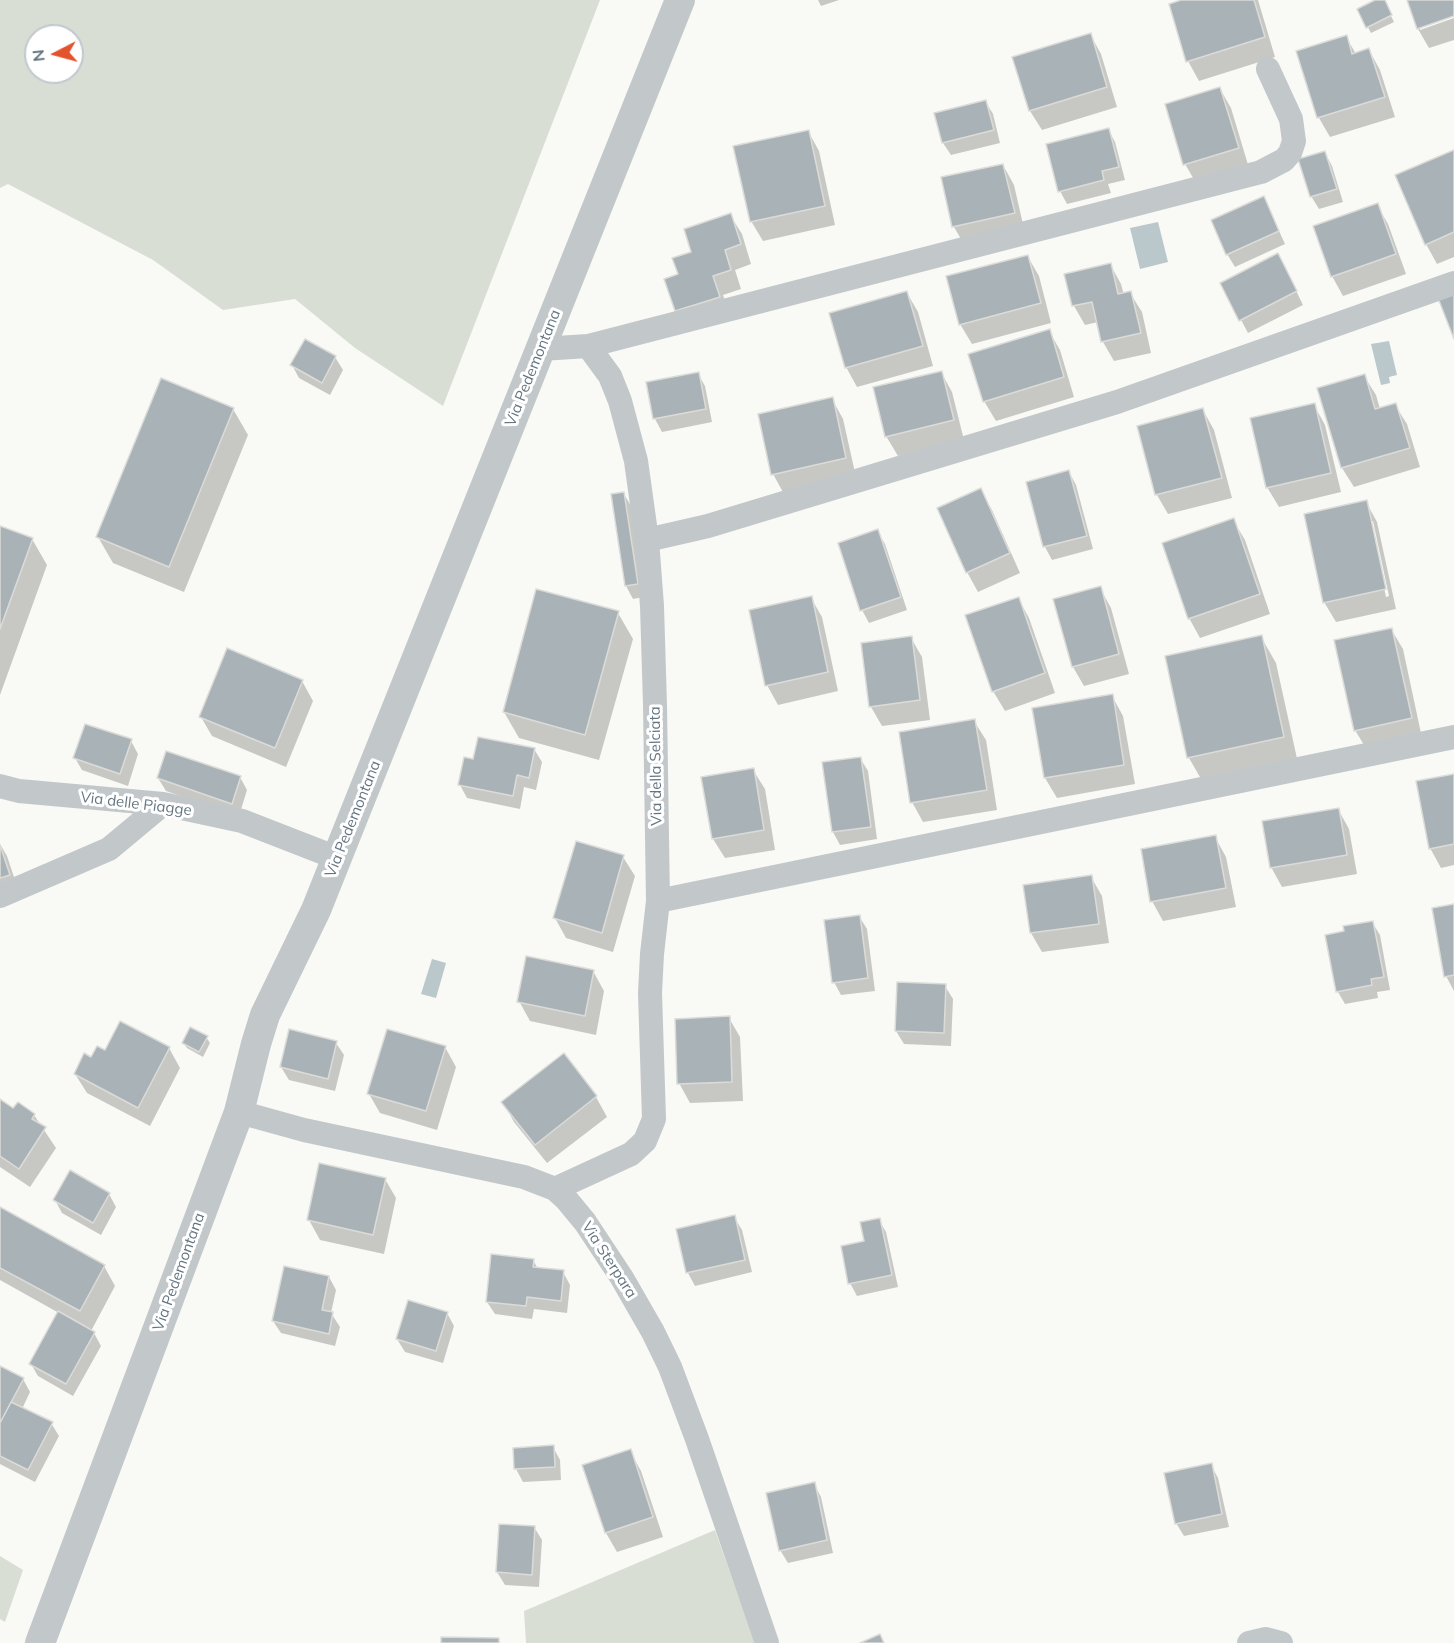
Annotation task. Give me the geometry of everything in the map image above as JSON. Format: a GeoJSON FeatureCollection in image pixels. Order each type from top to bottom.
{"type":"FeatureCollection","features":[{"type":"Feature","properties":{"kind":"street","name":"Via Pedemontana"},"geometry":{"type":"LineString","coordinates":[[40,1643],[239,1112],[265,1016],[310,924],[337,858],[680,0]]}},
{"type":"Feature","properties":{"kind":"street"},"geometry":{"type":"LineString","coordinates":[[541,349],[588,346],[1261,172],[1284,160],[1290,153],[1294,141],[1291,119],[1268,69]]}},
{"type":"Feature","properties":{"kind":"street"},"geometry":{"type":"LineString","coordinates":[[647,540],[708,526],[1117,402],[1454,283]]}},
{"type":"Feature","properties":{"kind":"street","name":"Via della Selciata"},"geometry":{"type":"LineString","coordinates":[[555,1189],[631,1154],[645,1141],[650,1132],[655,1105],[650,974],[658,900],[655,671],[647,540],[636,461],[620,401],[610,376],[588,346]]}},
{"type":"Feature","properties":{"kind":"street"},"geometry":{"type":"LineString","coordinates":[[658,900],[1454,737]]}},
{"type":"Feature","properties":{"kind":"street","name":"Via delle Piagge"},"geometry":{"type":"LineString","coordinates":[[0,786],[19,791],[164,804],[242,820],[337,858]]}},
{"type":"Feature","properties":{"kind":"street"},"geometry":{"type":"LineString","coordinates":[[0,896],[109,849],[164,804]]}},
{"type":"Feature","properties":{"kind":"street","name":"Via Sterpara"},"geometry":{"type":"LineString","coordinates":[[239,1112],[304,1130],[524,1178],[555,1189],[585,1222],[622,1278],[648,1323],[669,1367],[689,1417],[767,1643]]}},
{"type":"Feature","properties":{"kind":"street"},"geometry":{"type":"LineString","coordinates":[[1250,1643],[1266,1639],[1281,1643]]}},
{"type":"Feature","properties":{"kind":"shaded area"},"geometry":{"type":"Polygon","coordinates":[[[0,0],[600,0],[443,406],[355,348],[295,299],[223,310],[153,260],[8,184],[0,188],[0,0]]]}},
{"type":"Feature","properties":{"kind":"shaded area"},"geometry":{"type":"Polygon","coordinates":[[[1158,222],[1168,262],[1140,269],[1130,228],[1158,222]]]}},
{"type":"Feature","properties":{"kind":"shaded area"},"geometry":{"type":"Polygon","coordinates":[[[1389,341],[1397,375],[1389,377],[1390,383],[1381,385],[1371,344],[1389,341]]]}},
{"type":"Feature","properties":{"kind":"shaded area"},"geometry":{"type":"Polygon","coordinates":[[[432,959],[446,963],[436,998],[421,994],[432,959]]]}},
{"type":"Feature","properties":{"kind":"shaded area"},"geometry":{"type":"Polygon","coordinates":[[[715,1530],[755,1643],[526,1643],[524,1611],[715,1530]]]}},
{"type":"Feature","properties":{"kind":"shaded area"},"geometry":{"type":"Polygon","coordinates":[[[0,1556],[23,1570],[5,1622],[0,1619],[0,1556]]]}},
{"type":"Feature","properties":{"kind":"building"},"geometry":{"type":"Polygon","coordinates":[[[1181,0],[1254,0],[1265,37],[1186,62],[1169,4],[1181,0]]]}},
{"type":"Feature","properties":{"kind":"building"},"geometry":{"type":"Polygon","coordinates":[[[1375,0],[1385,0],[1392,15],[1366,28],[1357,9],[1375,0]]]}},
{"type":"Feature","properties":{"kind":"building"},"geometry":{"type":"Polygon","coordinates":[[[1407,0],[1454,0],[1454,16],[1417,29],[1407,0]]]}},
{"type":"Feature","properties":{"kind":"building"},"geometry":{"type":"Polygon","coordinates":[[[1091,33],[1107,87],[1029,111],[1012,57],[1091,33]]]}},
{"type":"Feature","properties":{"kind":"building"},"geometry":{"type":"Polygon","coordinates":[[[1347,35],[1352,54],[1369,48],[1385,97],[1317,118],[1296,51],[1347,35]]]}},
{"type":"Feature","properties":{"kind":"building"},"geometry":{"type":"Polygon","coordinates":[[[1220,87],[1239,148],[1183,165],[1165,104],[1220,87]]]}},
{"type":"Feature","properties":{"kind":"building"},"geometry":{"type":"Polygon","coordinates":[[[986,100],[994,130],[942,143],[934,113],[986,100]]]}},
{"type":"Feature","properties":{"kind":"building"},"geometry":{"type":"Polygon","coordinates":[[[1109,128],[1119,167],[1102,171],[1104,180],[1058,192],[1046,144],[1109,128]]]}},
{"type":"Feature","properties":{"kind":"building"},"geometry":{"type":"Polygon","coordinates":[[[809,130],[825,206],[750,222],[733,146],[809,130]]]}},
{"type":"Feature","properties":{"kind":"building"},"geometry":{"type":"Polygon","coordinates":[[[1454,150],[1454,232],[1425,245],[1395,175],[1454,150]]]}},
{"type":"Feature","properties":{"kind":"building"},"geometry":{"type":"Polygon","coordinates":[[[1325,151],[1337,189],[1310,197],[1298,159],[1325,151]]]}},
{"type":"Feature","properties":{"kind":"building"},"geometry":{"type":"Polygon","coordinates":[[[1003,164],[1015,213],[952,227],[941,177],[1003,164]]]}},
{"type":"Feature","properties":{"kind":"building"},"geometry":{"type":"Polygon","coordinates":[[[1264,196],[1279,231],[1226,255],[1211,220],[1264,196]]]}},
{"type":"Feature","properties":{"kind":"building"},"geometry":{"type":"Polygon","coordinates":[[[1378,203],[1396,254],[1331,277],[1313,226],[1378,203]]]}},
{"type":"Feature","properties":{"kind":"building"},"geometry":{"type":"Polygon","coordinates":[[[731,213],[741,244],[725,250],[731,270],[713,276],[720,297],[675,311],[664,279],[678,274],[672,258],[691,252],[684,229],[731,213]]]}},
{"type":"Feature","properties":{"kind":"building"},"geometry":{"type":"Polygon","coordinates":[[[1278,253],[1297,291],[1239,321],[1220,283],[1278,253]]]}},
{"type":"Feature","properties":{"kind":"building"},"geometry":{"type":"Polygon","coordinates":[[[1028,255],[1041,303],[959,325],[946,276],[1028,255]]]}},
{"type":"Feature","properties":{"kind":"building"},"geometry":{"type":"Polygon","coordinates":[[[1111,263],[1118,294],[1131,291],[1141,333],[1101,342],[1092,302],[1072,306],[1064,274],[1111,263]]]}},
{"type":"Feature","properties":{"kind":"building"},"geometry":{"type":"Polygon","coordinates":[[[907,291],[923,346],[845,368],[829,313],[907,291]]]}},
{"type":"Feature","properties":{"kind":"building"},"geometry":{"type":"Polygon","coordinates":[[[1454,291],[1454,339],[1438,298],[1454,291]]]}},
{"type":"Feature","properties":{"kind":"building"},"geometry":{"type":"Polygon","coordinates":[[[1050,329],[1064,377],[983,402],[968,354],[1050,329]]]}},
{"type":"Feature","properties":{"kind":"building"},"geometry":{"type":"Polygon","coordinates":[[[305,339],[336,356],[322,383],[290,365],[305,339]]]}},
{"type":"Feature","properties":{"kind":"building"},"geometry":{"type":"Polygon","coordinates":[[[942,371],[954,420],[885,437],[873,387],[942,371]]]}},
{"type":"Feature","properties":{"kind":"building"},"geometry":{"type":"Polygon","coordinates":[[[699,372],[706,409],[653,419],[646,382],[699,372]]]}},
{"type":"Feature","properties":{"kind":"building"},"geometry":{"type":"Polygon","coordinates":[[[1365,374],[1375,409],[1396,403],[1410,448],[1341,468],[1317,388],[1365,374]]]}},
{"type":"Feature","properties":{"kind":"building"},"geometry":{"type":"Polygon","coordinates":[[[161,378],[234,408],[169,567],[96,537],[161,378]]]}},
{"type":"Feature","properties":{"kind":"building"},"geometry":{"type":"Polygon","coordinates":[[[833,397],[846,458],[771,475],[758,414],[833,397]]]}},
{"type":"Feature","properties":{"kind":"building"},"geometry":{"type":"Polygon","coordinates":[[[1315,403],[1331,473],[1266,488],[1250,418],[1315,403]]]}},
{"type":"Feature","properties":{"kind":"building"},"geometry":{"type":"Polygon","coordinates":[[[1203,408],[1222,478],[1155,495],[1137,426],[1203,408]]]}},
{"type":"Feature","properties":{"kind":"building"},"geometry":{"type":"Polygon","coordinates":[[[1069,470],[1087,536],[1043,547],[1026,482],[1069,470]]]}},
{"type":"Feature","properties":{"kind":"building"},"geometry":{"type":"Polygon","coordinates":[[[981,488],[1010,553],[966,573],[937,508],[981,488]]]}},
{"type":"Feature","properties":{"kind":"building"},"geometry":{"type":"Polygon","coordinates":[[[624,492],[638,584],[625,586],[611,494],[624,492]]]}},
{"type":"Feature","properties":{"kind":"building"},"geometry":{"type":"Polygon","coordinates":[[[1367,500],[1386,589],[1323,603],[1304,514],[1367,500]]]}},
{"type":"Feature","properties":{"kind":"building"},"geometry":{"type":"Polygon","coordinates":[[[1234,518],[1260,594],[1188,619],[1162,543],[1234,518]]]}},
{"type":"Feature","properties":{"kind":"building"},"geometry":{"type":"Polygon","coordinates":[[[0,526],[33,538],[0,629],[0,526]]]}},
{"type":"Feature","properties":{"kind":"building"},"geometry":{"type":"Polygon","coordinates":[[[878,529],[901,597],[860,611],[838,543],[878,529]]]}},
{"type":"Feature","properties":{"kind":"building"},"geometry":{"type":"Polygon","coordinates":[[[1101,586],[1119,654],[1072,667],[1053,599],[1101,586]]]}},
{"type":"Feature","properties":{"kind":"building"},"geometry":{"type":"Polygon","coordinates":[[[536,589],[619,611],[585,735],[503,712],[536,589]]]}},
{"type":"Feature","properties":{"kind":"building"},"geometry":{"type":"Polygon","coordinates":[[[812,596],[828,672],[765,686],[749,610],[812,596]]]}},
{"type":"Feature","properties":{"kind":"building"},"geometry":{"type":"Polygon","coordinates":[[[1019,597],[1045,673],[992,692],[965,615],[1019,597]]]}},
{"type":"Feature","properties":{"kind":"building"},"geometry":{"type":"Polygon","coordinates":[[[1392,628],[1412,718],[1354,731],[1334,640],[1392,628]]]}},
{"type":"Feature","properties":{"kind":"building"},"geometry":{"type":"Polygon","coordinates":[[[1262,635],[1284,737],[1187,758],[1165,656],[1262,635]]]}},
{"type":"Feature","properties":{"kind":"building"},"geometry":{"type":"Polygon","coordinates":[[[912,636],[920,700],[869,707],[861,643],[912,636]]]}},
{"type":"Feature","properties":{"kind":"building"},"geometry":{"type":"Polygon","coordinates":[[[227,648],[303,680],[275,748],[199,717],[227,648]]]}},
{"type":"Feature","properties":{"kind":"building"},"geometry":{"type":"Polygon","coordinates":[[[1113,694],[1124,765],[1044,778],[1032,708],[1113,694]]]}},
{"type":"Feature","properties":{"kind":"building"},"geometry":{"type":"Polygon","coordinates":[[[975,719],[987,790],[910,803],[899,732],[975,719]]]}},
{"type":"Feature","properties":{"kind":"building"},"geometry":{"type":"Polygon","coordinates":[[[85,724],[132,739],[120,774],[73,758],[85,724]]]}},
{"type":"Feature","properties":{"kind":"building"},"geometry":{"type":"Polygon","coordinates":[[[478,737],[535,748],[529,778],[517,775],[513,796],[458,785],[464,757],[473,759],[478,737]]]}},
{"type":"Feature","properties":{"kind":"building"},"geometry":{"type":"Polygon","coordinates":[[[166,751],[241,776],[232,804],[157,778],[166,751]]]}},
{"type":"Feature","properties":{"kind":"building"},"geometry":{"type":"Polygon","coordinates":[[[861,757],[871,827],[832,832],[822,762],[861,757]]]}},
{"type":"Feature","properties":{"kind":"building"},"geometry":{"type":"Polygon","coordinates":[[[754,768],[764,830],[712,839],[701,777],[754,768]]]}},
{"type":"Feature","properties":{"kind":"building"},"geometry":{"type":"Polygon","coordinates":[[[1454,774],[1454,844],[1429,849],[1416,781],[1454,774]]]}},
{"type":"Feature","properties":{"kind":"building"},"geometry":{"type":"Polygon","coordinates":[[[1339,808],[1347,855],[1270,868],[1262,821],[1339,808]]]}},
{"type":"Feature","properties":{"kind":"building"},"geometry":{"type":"Polygon","coordinates":[[[1216,835],[1226,888],[1150,902],[1141,849],[1216,835]]]}},
{"type":"Feature","properties":{"kind":"building"},"geometry":{"type":"Polygon","coordinates":[[[576,841],[624,855],[602,933],[553,918],[576,841]]]}},
{"type":"Feature","properties":{"kind":"building"},"geometry":{"type":"Polygon","coordinates":[[[0,845],[10,875],[0,878],[0,845]]]}},
{"type":"Feature","properties":{"kind":"building"},"geometry":{"type":"Polygon","coordinates":[[[1092,875],[1099,924],[1030,933],[1023,885],[1092,875]]]}},
{"type":"Feature","properties":{"kind":"building"},"geometry":{"type":"Polygon","coordinates":[[[1454,904],[1454,975],[1444,977],[1432,908],[1454,904]]]}},
{"type":"Feature","properties":{"kind":"building"},"geometry":{"type":"Polygon","coordinates":[[[860,915],[868,978],[832,983],[824,920],[860,915]]]}},
{"type":"Feature","properties":{"kind":"building"},"geometry":{"type":"Polygon","coordinates":[[[1373,921],[1384,977],[1371,979],[1372,985],[1336,992],[1325,935],[1344,931],[1343,926],[1373,921]]]}},
{"type":"Feature","properties":{"kind":"building"},"geometry":{"type":"Polygon","coordinates":[[[526,956],[594,970],[585,1016],[517,1002],[526,956]]]}},
{"type":"Feature","properties":{"kind":"building"},"geometry":{"type":"Polygon","coordinates":[[[897,982],[946,984],[944,1033],[895,1031],[897,982]]]}},
{"type":"Feature","properties":{"kind":"building"},"geometry":{"type":"Polygon","coordinates":[[[730,1016],[732,1082],[677,1084],[675,1019],[730,1016]]]}},
{"type":"Feature","properties":{"kind":"building"},"geometry":{"type":"Polygon","coordinates":[[[120,1021],[170,1047],[138,1108],[74,1074],[84,1053],[91,1057],[97,1046],[105,1050],[120,1021]]]}},
{"type":"Feature","properties":{"kind":"building"},"geometry":{"type":"Polygon","coordinates":[[[190,1027],[208,1036],[199,1052],[182,1043],[190,1027]]]}},
{"type":"Feature","properties":{"kind":"building"},"geometry":{"type":"Polygon","coordinates":[[[289,1029],[337,1041],[328,1079],[280,1067],[289,1029]]]}},
{"type":"Feature","properties":{"kind":"building"},"geometry":{"type":"Polygon","coordinates":[[[387,1029],[446,1046],[426,1111],[367,1094],[387,1029]]]}},
{"type":"Feature","properties":{"kind":"building"},"geometry":{"type":"Polygon","coordinates":[[[564,1053],[597,1096],[535,1145],[501,1102],[564,1053]]]}},
{"type":"Feature","properties":{"kind":"building"},"geometry":{"type":"Polygon","coordinates":[[[0,1099],[13,1108],[18,1102],[35,1114],[32,1119],[46,1127],[19,1169],[0,1156],[0,1099]]]}},
{"type":"Feature","properties":{"kind":"building"},"geometry":{"type":"Polygon","coordinates":[[[319,1163],[386,1178],[373,1235],[307,1220],[319,1163]]]}},
{"type":"Feature","properties":{"kind":"building"},"geometry":{"type":"Polygon","coordinates":[[[70,1170],[110,1193],[93,1223],[53,1200],[70,1170]]]}},
{"type":"Feature","properties":{"kind":"building"},"geometry":{"type":"Polygon","coordinates":[[[0,1207],[105,1265],[80,1311],[0,1268],[0,1207]]]}},
{"type":"Feature","properties":{"kind":"building"},"geometry":{"type":"Polygon","coordinates":[[[735,1215],[745,1260],[686,1273],[676,1229],[735,1215]]]}},
{"type":"Feature","properties":{"kind":"building"},"geometry":{"type":"Polygon","coordinates":[[[880,1218],[892,1275],[848,1284],[841,1246],[864,1241],[860,1222],[880,1218]]]}},
{"type":"Feature","properties":{"kind":"building"},"geometry":{"type":"Polygon","coordinates":[[[491,1254],[534,1259],[533,1267],[564,1270],[561,1301],[527,1297],[526,1306],[486,1302],[491,1254]]]}},
{"type":"Feature","properties":{"kind":"building"},"geometry":{"type":"Polygon","coordinates":[[[284,1266],[329,1276],[322,1310],[333,1312],[329,1334],[272,1321],[284,1266]]]}},
{"type":"Feature","properties":{"kind":"building"},"geometry":{"type":"Polygon","coordinates":[[[408,1300],[448,1312],[436,1351],[396,1339],[408,1300]]]}},
{"type":"Feature","properties":{"kind":"building"},"geometry":{"type":"Polygon","coordinates":[[[58,1311],[95,1332],[66,1384],[29,1364],[58,1311]]]}},
{"type":"Feature","properties":{"kind":"building"},"geometry":{"type":"Polygon","coordinates":[[[0,1366],[24,1378],[0,1423],[0,1366]]]}},
{"type":"Feature","properties":{"kind":"building"},"geometry":{"type":"Polygon","coordinates":[[[11,1402],[53,1422],[28,1470],[0,1456],[0,1423],[11,1402]]]}},
{"type":"Feature","properties":{"kind":"building"},"geometry":{"type":"Polygon","coordinates":[[[554,1445],[555,1467],[514,1469],[513,1448],[554,1445]]]}},
{"type":"Feature","properties":{"kind":"building"},"geometry":{"type":"Polygon","coordinates":[[[631,1449],[653,1517],[605,1533],[582,1465],[631,1449]]]}},
{"type":"Feature","properties":{"kind":"building"},"geometry":{"type":"Polygon","coordinates":[[[1212,1463],[1222,1514],[1175,1524],[1164,1473],[1212,1463]]]}},
{"type":"Feature","properties":{"kind":"building"},"geometry":{"type":"Polygon","coordinates":[[[815,1482],[827,1540],[779,1551],[766,1493],[815,1482]]]}},
{"type":"Feature","properties":{"kind":"building"},"geometry":{"type":"Polygon","coordinates":[[[499,1524],[535,1526],[532,1575],[496,1572],[499,1524]]]}},
{"type":"Feature","properties":{"kind":"building"},"geometry":{"type":"Polygon","coordinates":[[[880,1634],[884,1643],[860,1643],[880,1634]]]}},
{"type":"Feature","properties":{"kind":"building"},"geometry":{"type":"Polygon","coordinates":[[[441,1637],[499,1638],[499,1643],[441,1643],[441,1637]]]}}]}
